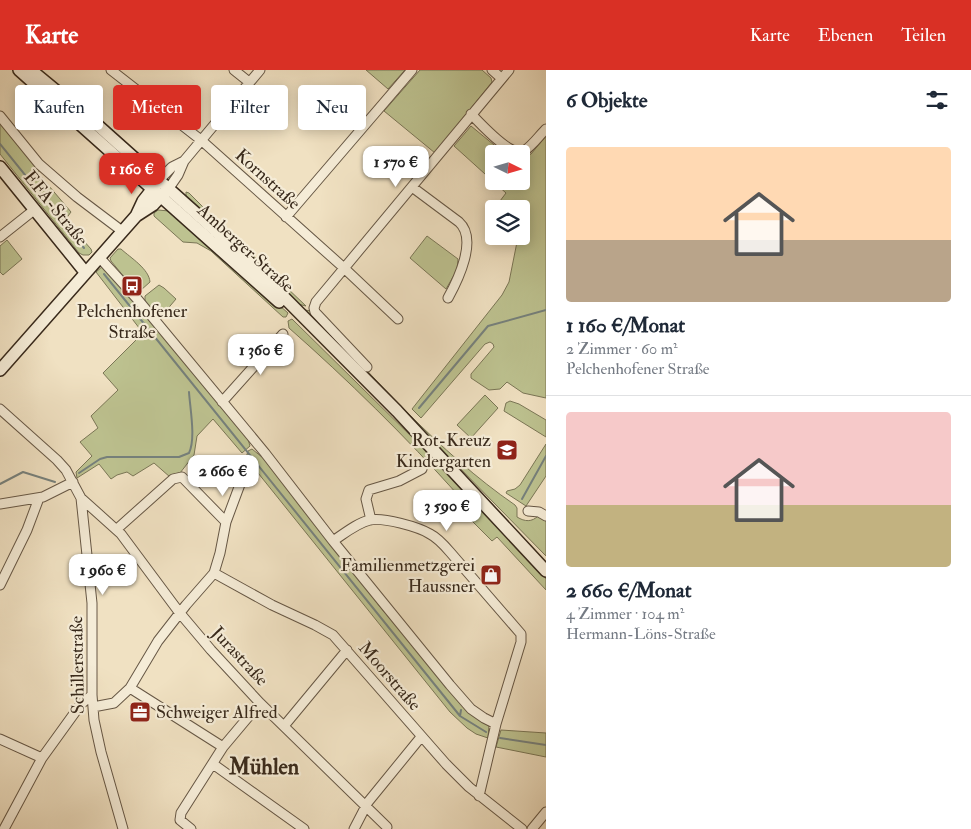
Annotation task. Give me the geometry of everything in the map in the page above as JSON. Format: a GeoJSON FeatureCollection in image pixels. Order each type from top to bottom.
{"type":"FeatureCollection","features":[{"type":"Feature","properties":{"kind":"main road","name":"Amberger Straße"},"geometry":{"type":"LineString","coordinates":[[19,70],[88,132],[156,184]]}},
{"type":"Feature","properties":{"kind":"main road","name":"Amberger Straße"},"geometry":{"type":"LineString","coordinates":[[32,70],[165,192],[293,314],[315,331],[397,411],[545,569]]}},
{"type":"Feature","properties":{"kind":"main road","name":"EFA-Straße"},"geometry":{"type":"LineString","coordinates":[[0,167],[85,272]]}},
{"type":"Feature","properties":{"kind":"main road"},"geometry":{"type":"LineString","coordinates":[[0,370],[136,216],[156,184]]}},
{"type":"Feature","properties":{"kind":"main road"},"geometry":{"type":"LineString","coordinates":[[136,216],[142,213],[165,192]]}},
{"type":"Feature","properties":{"kind":"street","name":"Kornstraße"},"geometry":{"type":"LineString","coordinates":[[111,70],[201,140],[398,319]]}},
{"type":"Feature","properties":{"kind":"street"},"geometry":{"type":"LineString","coordinates":[[234,70],[249,82]]}},
{"type":"Feature","properties":{"kind":"street"},"geometry":{"type":"LineString","coordinates":[[165,192],[178,175],[184,161],[260,70]]}},
{"type":"Feature","properties":{"kind":"street"},"geometry":{"type":"LineString","coordinates":[[286,217],[412,70]]}},
{"type":"Feature","properties":{"kind":"street"},"geometry":{"type":"LineString","coordinates":[[492,70],[501,78]]}},
{"type":"Feature","properties":{"kind":"street"},"geometry":{"type":"LineString","coordinates":[[368,367],[314,310],[317,300],[509,70]]}},
{"type":"Feature","properties":{"kind":"street"},"geometry":{"type":"LineString","coordinates":[[471,114],[514,152],[524,151],[546,129]]}},
{"type":"Feature","properties":{"kind":"street"},"geometry":{"type":"LineString","coordinates":[[0,116],[39,164],[77,197],[122,231]]}},
{"type":"Feature","properties":{"kind":"street"},"geometry":{"type":"LineString","coordinates":[[156,184],[172,168],[184,161]]}},
{"type":"Feature","properties":{"kind":"street"},"geometry":{"type":"LineString","coordinates":[[412,187],[459,222],[464,228],[466,237],[463,265],[448,298]]}},
{"type":"Feature","properties":{"kind":"street"},"geometry":{"type":"LineString","coordinates":[[0,237],[34,210]]}},
{"type":"Feature","properties":{"kind":"street"},"geometry":{"type":"LineString","coordinates":[[99,257],[265,453],[333,541],[461,698],[478,714],[496,724]]}},
{"type":"Feature","properties":{"kind":"street"},"geometry":{"type":"LineString","coordinates":[[222,402],[283,334]]}},
{"type":"Feature","properties":{"kind":"street","name":"Schillerstraße"},"geometry":{"type":"LineString","coordinates":[[0,409],[57,460],[73,482],[81,498],[92,603],[93,707],[101,752],[123,829]]}},
{"type":"Feature","properties":{"kind":"street"},"geometry":{"type":"LineString","coordinates":[[371,520],[366,499],[369,490],[398,481],[422,469]]}},
{"type":"Feature","properties":{"kind":"street"},"geometry":{"type":"LineString","coordinates":[[116,529],[170,481],[182,477],[226,522]]}},
{"type":"Feature","properties":{"kind":"street"},"geometry":{"type":"LineString","coordinates":[[93,707],[114,703],[130,688],[158,641],[179,612],[214,573],[226,522],[242,479]]}},
{"type":"Feature","properties":{"kind":"street"},"geometry":{"type":"LineString","coordinates":[[0,504],[48,496],[73,482]]}},
{"type":"Feature","properties":{"kind":"street"},"geometry":{"type":"LineString","coordinates":[[0,585],[28,530],[39,498]]}},
{"type":"Feature","properties":{"kind":"street","name":"Jurastraße"},"geometry":{"type":"LineString","coordinates":[[81,498],[116,529],[179,612],[260,703],[387,827]]}},
{"type":"Feature","properties":{"kind":"street"},"geometry":{"type":"LineString","coordinates":[[528,511],[539,512],[546,516]]}},
{"type":"Feature","properties":{"kind":"street"},"geometry":{"type":"LineString","coordinates":[[333,541],[352,528],[371,520],[392,522],[432,534],[521,634],[521,642],[496,724],[479,796]]}},
{"type":"Feature","properties":{"kind":"street","name":"Moorstraße"},"geometry":{"type":"LineString","coordinates":[[214,573],[272,605],[326,630],[347,650],[446,764],[479,796],[522,829]]}},
{"type":"Feature","properties":{"kind":"street"},"geometry":{"type":"LineString","coordinates":[[284,726],[347,650]]}},
{"type":"Feature","properties":{"kind":"street"},"geometry":{"type":"LineString","coordinates":[[130,688],[223,747]]}},
{"type":"Feature","properties":{"kind":"street"},"geometry":{"type":"LineString","coordinates":[[4,829],[42,758],[81,704],[92,695]]}},
{"type":"Feature","properties":{"kind":"street"},"geometry":{"type":"LineString","coordinates":[[191,829],[182,823],[179,817],[223,747],[260,703]]}},
{"type":"Feature","properties":{"kind":"street"},"geometry":{"type":"LineString","coordinates":[[354,829],[365,806],[421,737]]}},
{"type":"Feature","properties":{"kind":"street"},"geometry":{"type":"LineString","coordinates":[[0,738],[42,758]]}},
{"type":"Feature","properties":{"kind":"street"},"geometry":{"type":"LineString","coordinates":[[213,764],[304,829]]}},
{"type":"Feature","properties":{"kind":"street"},"geometry":{"type":"LineString","coordinates":[[532,829],[546,812]]}},
{"type":"Feature","properties":{"kind":"green space"},"geometry":{"type":"Polygon","coordinates":[[[366,70],[405,70],[388,89],[366,70]]]}},
{"type":"Feature","properties":{"kind":"green space"},"geometry":{"type":"Polygon","coordinates":[[[420,70],[482,70],[491,78],[492,82],[435,153],[384,111],[420,70]]]}},
{"type":"Feature","properties":{"kind":"green space"},"geometry":{"type":"Polygon","coordinates":[[[0,124],[40,169],[38,173],[71,212],[65,220],[91,249],[92,252],[89,255],[79,253],[0,154],[0,124]]]}},
{"type":"Feature","properties":{"kind":"green space"},"geometry":{"type":"Polygon","coordinates":[[[471,126],[494,145],[485,145],[485,174],[454,146],[471,126]]]}},
{"type":"Feature","properties":{"kind":"green space"},"geometry":{"type":"Polygon","coordinates":[[[546,136],[546,398],[523,393],[507,382],[500,389],[489,390],[471,378],[471,374],[494,347],[490,342],[485,344],[421,418],[412,409],[502,295],[509,282],[516,245],[530,245],[530,200],[501,200],[506,193],[503,190],[530,190],[530,154],[546,136]]]}},
{"type":"Feature","properties":{"kind":"green space"},"geometry":{"type":"Polygon","coordinates":[[[186,192],[306,306],[298,304],[186,197],[186,192]]]}},
{"type":"Feature","properties":{"kind":"green space"},"geometry":{"type":"Polygon","coordinates":[[[158,210],[169,211],[211,245],[288,313],[286,317],[283,317],[211,251],[197,243],[183,242],[154,216],[154,213],[158,210]]]}},
{"type":"Feature","properties":{"kind":"green space"},"geometry":{"type":"Polygon","coordinates":[[[427,236],[458,259],[457,270],[446,289],[410,258],[427,236]]]}},
{"type":"Feature","properties":{"kind":"green space"},"geometry":{"type":"Polygon","coordinates":[[[7,240],[22,259],[3,275],[0,272],[0,246],[7,240]]]}},
{"type":"Feature","properties":{"kind":"green space"},"geometry":{"type":"Polygon","coordinates":[[[118,249],[121,249],[143,268],[149,277],[150,282],[141,290],[135,290],[111,261],[110,258],[118,249]]]}},
{"type":"Feature","properties":{"kind":"green space"},"geometry":{"type":"Polygon","coordinates":[[[103,266],[247,436],[250,446],[242,453],[213,419],[197,436],[194,455],[180,473],[170,477],[154,463],[133,476],[127,472],[111,479],[99,464],[77,478],[76,472],[92,456],[80,442],[98,428],[91,416],[118,390],[103,373],[143,333],[96,272],[103,266]]]}},
{"type":"Feature","properties":{"kind":"green space"},"geometry":{"type":"Polygon","coordinates":[[[159,285],[176,299],[159,319],[145,301],[145,296],[159,285]]]}},
{"type":"Feature","properties":{"kind":"green space"},"geometry":{"type":"Polygon","coordinates":[[[305,310],[311,311],[408,414],[460,462],[515,505],[517,517],[528,521],[538,516],[546,521],[546,556],[305,310]]]}},
{"type":"Feature","properties":{"kind":"green space"},"geometry":{"type":"Polygon","coordinates":[[[292,319],[420,445],[546,579],[546,590],[497,537],[492,541],[453,502],[458,495],[397,430],[289,328],[288,321],[292,319]]]}},
{"type":"Feature","properties":{"kind":"green space"},"geometry":{"type":"Polygon","coordinates":[[[485,395],[498,408],[471,438],[457,425],[485,395]]]}},
{"type":"Feature","properties":{"kind":"green space"},"geometry":{"type":"Polygon","coordinates":[[[510,401],[519,404],[546,420],[546,437],[504,411],[506,403],[510,401]]]}},
{"type":"Feature","properties":{"kind":"green space"},"geometry":{"type":"Polygon","coordinates":[[[546,444],[546,476],[526,506],[506,493],[520,485],[546,444]]]}},
{"type":"Feature","properties":{"kind":"green space"},"geometry":{"type":"Polygon","coordinates":[[[252,449],[268,462],[381,608],[410,642],[489,725],[488,738],[476,734],[467,728],[450,712],[246,458],[248,451],[252,449]]]}},
{"type":"Feature","properties":{"kind":"green space"},"geometry":{"type":"Polygon","coordinates":[[[501,730],[546,733],[546,757],[496,747],[501,730]]]}},
{"type":"Feature","properties":{"kind":"waterway"},"geometry":{"type":"LineString","coordinates":[[0,144],[84,248]]}},
{"type":"Feature","properties":{"kind":"waterway"},"geometry":{"type":"LineString","coordinates":[[104,274],[460,716],[486,732]]}},
{"type":"Feature","properties":{"kind":"waterway"},"geometry":{"type":"LineString","coordinates":[[419,408],[488,326],[546,310]]}},
{"type":"Feature","properties":{"kind":"waterway"},"geometry":{"type":"LineString","coordinates":[[79,473],[100,459],[107,457],[179,457],[189,453],[192,440],[189,392]]}},
{"type":"Feature","properties":{"kind":"waterway"},"geometry":{"type":"LineString","coordinates":[[522,499],[546,456]]}},
{"type":"Feature","properties":{"kind":"waterway"},"geometry":{"type":"LineString","coordinates":[[0,484],[23,472],[55,482]]}},
{"type":"Feature","properties":{"kind":"waterway"},"geometry":{"type":"LineString","coordinates":[[460,716],[461,710]]}},
{"type":"Feature","properties":{"kind":"waterway"},"geometry":{"type":"LineString","coordinates":[[500,738],[546,745]]}},
{"type":"Feature","properties":{"kind":"place","name":"Pelchenhofener Straße"},"geometry":{"type":"Point","coordinates":[132,286]}},
{"type":"Feature","properties":{"kind":"place","name":"Rot-Kreuz Kindergarten"},"geometry":{"type":"Point","coordinates":[507,450]}},
{"type":"Feature","properties":{"kind":"place","name":"Familienmetzgerei Haussner"},"geometry":{"type":"Point","coordinates":[491,575]}},
{"type":"Feature","properties":{"kind":"place","name":"Schweiger Alfred"},"geometry":{"type":"Point","coordinates":[140,712]}},
{"type":"Feature","properties":{"kind":"district","name":"Mühlen"},"geometry":{"type":"Point","coordinates":[264,766]}}]}
